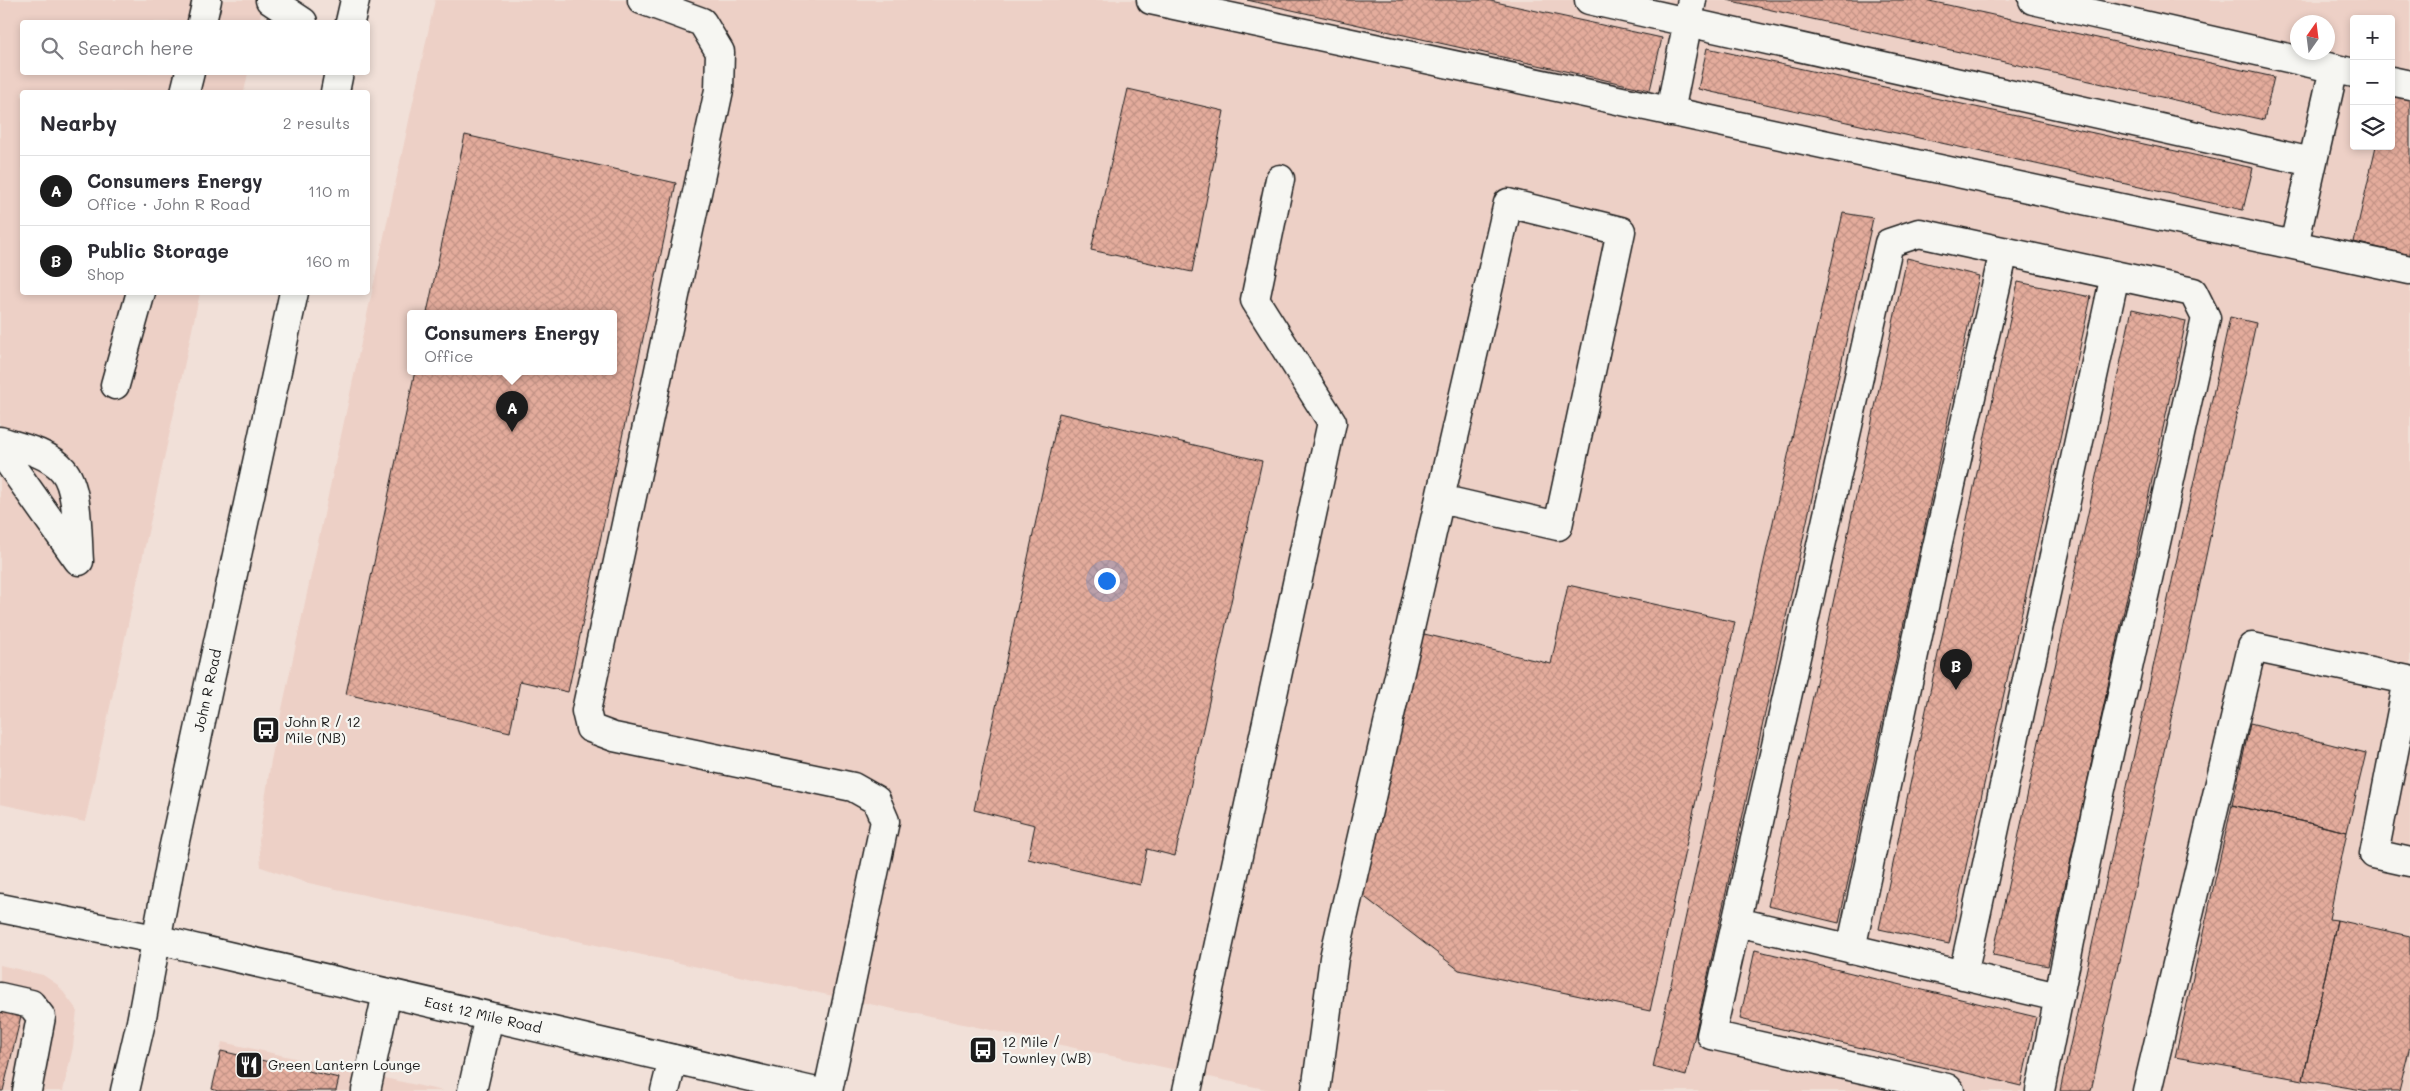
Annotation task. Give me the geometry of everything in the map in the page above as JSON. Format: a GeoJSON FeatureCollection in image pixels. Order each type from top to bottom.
{"type":"FeatureCollection","features":[{"type":"Feature","properties":{"kind":"main road"},"geometry":{"type":"LineString","coordinates":[[202,20],[207,0]]}},
{"type":"Feature","properties":{"kind":"main road"},"geometry":{"type":"LineString","coordinates":[[270,0],[299,20]]}},
{"type":"Feature","properties":{"kind":"main road"},"geometry":{"type":"LineString","coordinates":[[350,20],[355,0]]}},
{"type":"Feature","properties":{"kind":"main road"},"geometry":{"type":"LineString","coordinates":[[642,0],[702,22],[720,52],[719,90],[586,711],[590,728],[614,737],[853,788],[876,800],[884,821],[828,1091]]}},
{"type":"Feature","properties":{"kind":"main road"},"geometry":{"type":"LineString","coordinates":[[1589,0],[1689,11],[2312,162]]}},
{"type":"Feature","properties":{"kind":"main road"},"geometry":{"type":"LineString","coordinates":[[2032,0],[2344,70],[2312,162],[2294,245]]}},
{"type":"Feature","properties":{"kind":"main road"},"geometry":{"type":"LineString","coordinates":[[1159,1],[2410,270]]}},
{"type":"Feature","properties":{"kind":"main road"},"geometry":{"type":"LineString","coordinates":[[1670,112],[1689,11]]}},
{"type":"Feature","properties":{"kind":"main road"},"geometry":{"type":"LineString","coordinates":[[186,90],[189,75]]}},
{"type":"Feature","properties":{"kind":"main road"},"geometry":{"type":"LineString","coordinates":[[335,90],[338,75]]}},
{"type":"Feature","properties":{"kind":"main road"},"geometry":{"type":"LineString","coordinates":[[2395,82],[2410,85]]}},
{"type":"Feature","properties":{"kind":"main road"},"geometry":{"type":"LineString","coordinates":[[1188,1091],[1332,422],[1255,300],[1280,179]]}},
{"type":"Feature","properties":{"kind":"main road"},"geometry":{"type":"LineString","coordinates":[[1316,1091],[1334,958],[1508,203],[1621,231],[1558,526],[1440,499]]}},
{"type":"Feature","properties":{"kind":"main road"},"geometry":{"type":"LineString","coordinates":[[1950,1091],[1947,1088],[1711,1035],[1889,243],[1919,233],[2193,292],[2206,318],[2097,807],[2040,1091]]}},
{"type":"Feature","properties":{"kind":"main road"},"geometry":{"type":"LineString","coordinates":[[1851,949],[1934,561],[2004,252]]}},
{"type":"Feature","properties":{"kind":"main road"},"geometry":{"type":"LineString","coordinates":[[1963,975],[2115,276]]}},
{"type":"Feature","properties":{"kind":"main road"},"geometry":{"type":"LineString","coordinates":[[116,385],[140,295]]}},
{"type":"Feature","properties":{"kind":"main road","name":"John R Road"},"geometry":{"type":"LineString","coordinates":[[125,1091],[141,1022],[155,939],[293,295]]}},
{"type":"Feature","properties":{"kind":"main road"},"geometry":{"type":"LineString","coordinates":[[0,440],[42,455],[63,469],[72,486],[78,561],[0,450]]}},
{"type":"Feature","properties":{"kind":"main road"},"geometry":{"type":"LineString","coordinates":[[2147,1091],[2252,647],[2408,680],[2374,854],[2410,862]]}},
{"type":"Feature","properties":{"kind":"main road","name":"East 12 Mile Road"},"geometry":{"type":"LineString","coordinates":[[0,908],[155,939],[812,1091]]}},
{"type":"Feature","properties":{"kind":"main road"},"geometry":{"type":"LineString","coordinates":[[1737,922],[2058,997]]}},
{"type":"Feature","properties":{"kind":"main road"},"geometry":{"type":"LineString","coordinates":[[366,1091],[387,993]]}},
{"type":"Feature","properties":{"kind":"main road"},"geometry":{"type":"LineString","coordinates":[[0,997],[31,1004],[41,1017],[27,1091]]}},
{"type":"Feature","properties":{"kind":"main road"},"geometry":{"type":"LineString","coordinates":[[472,1091],[489,1017]]}},
{"type":"Feature","properties":{"kind":"main road"},"geometry":{"type":"LineString","coordinates":[[665,1091],[673,1059]]}},
{"type":"Feature","properties":{"kind":"shaded area"},"geometry":{"type":"Polygon","coordinates":[[[0,0],[264,0],[259,20],[20,20],[20,75],[248,75],[244,90],[20,90],[20,295],[200,295],[85,822],[0,804],[0,0]]]}},
{"type":"Feature","properties":{"kind":"shaded area"},"geometry":{"type":"Polygon","coordinates":[[[435,0],[2410,0],[2410,1091],[1274,1091],[304,882],[261,867],[259,840],[271,760],[435,0]]]}},
{"type":"Feature","properties":{"kind":"shaded area"},"geometry":{"type":"Polygon","coordinates":[[[0,965],[43,975],[58,985],[77,1010],[73,1047],[63,1091],[0,1091],[0,965]]]}},
{"type":"Feature","properties":{"kind":"shaded area"},"geometry":{"type":"Polygon","coordinates":[[[222,1042],[443,1091],[211,1091],[222,1042]]]}},
{"type":"Feature","properties":{"kind":"building"},"geometry":{"type":"Polygon","coordinates":[[[1247,0],[1486,0],[1662,38],[1650,90],[1247,0]]]}},
{"type":"Feature","properties":{"kind":"building"},"geometry":{"type":"Polygon","coordinates":[[[1727,0],[1925,0],[2274,77],[2264,120],[1727,0]]]}},
{"type":"Feature","properties":{"kind":"building"},"geometry":{"type":"Polygon","coordinates":[[[1707,48],[2253,168],[2243,210],[1698,89],[1707,48]]]}},
{"type":"Feature","properties":{"kind":"building"},"geometry":{"type":"Polygon","coordinates":[[[1128,89],[1224,111],[1192,272],[1091,250],[1128,89]]]}},
{"type":"Feature","properties":{"kind":"building"},"geometry":{"type":"Polygon","coordinates":[[[2395,92],[2410,95],[2410,255],[2354,242],[2375,150],[2395,150],[2395,92]]]}},
{"type":"Feature","properties":{"kind":"building"},"geometry":{"type":"Polygon","coordinates":[[[465,135],[676,183],[568,692],[520,681],[510,732],[346,694],[414,375],[617,375],[617,310],[428,310],[465,135]]]}},
{"type":"Feature","properties":{"kind":"building"},"geometry":{"type":"Polygon","coordinates":[[[1843,213],[1873,218],[1686,1076],[1653,1067],[1737,681],[1843,213]]]}},
{"type":"Feature","properties":{"kind":"building"},"geometry":{"type":"Polygon","coordinates":[[[1907,258],[1979,276],[1839,923],[1768,906],[1907,258]]]}},
{"type":"Feature","properties":{"kind":"building"},"geometry":{"type":"Polygon","coordinates":[[[2018,282],[2091,297],[1949,944],[1879,929],[2018,282]]]}},
{"type":"Feature","properties":{"kind":"building"},"geometry":{"type":"Polygon","coordinates":[[[2132,309],[2186,321],[2048,966],[1993,955],[2132,309]]]}},
{"type":"Feature","properties":{"kind":"building"},"geometry":{"type":"Polygon","coordinates":[[[2230,317],[2256,323],[2091,1091],[2060,1091],[2230,317]]]}},
{"type":"Feature","properties":{"kind":"building"},"geometry":{"type":"Polygon","coordinates":[[[1059,413],[1262,461],[1175,856],[1147,849],[1140,885],[1028,859],[1035,825],[974,810],[1059,413]]]}},
{"type":"Feature","properties":{"kind":"building"},"geometry":{"type":"Polygon","coordinates":[[[1568,585],[1735,622],[1650,1011],[1459,970],[1362,895],[1420,633],[1551,664],[1568,585]]]}},
{"type":"Feature","properties":{"kind":"building"},"geometry":{"type":"Polygon","coordinates":[[[2250,724],[2366,753],[2347,832],[2232,805],[2250,724]]]}},
{"type":"Feature","properties":{"kind":"building"},"geometry":{"type":"Polygon","coordinates":[[[2232,805],[2347,832],[2329,919],[2337,920],[2303,1080],[2175,1057],[2232,805]]]}},
{"type":"Feature","properties":{"kind":"building"},"geometry":{"type":"Polygon","coordinates":[[[2337,920],[2410,936],[2410,1046],[2399,1091],[2368,1091],[2303,1080],[2337,920]]]}},
{"type":"Feature","properties":{"kind":"building"},"geometry":{"type":"Polygon","coordinates":[[[1755,950],[2036,1017],[2021,1086],[1740,1019],[1755,950]]]}},
{"type":"Feature","properties":{"kind":"building"},"geometry":{"type":"Polygon","coordinates":[[[0,989],[26,995],[3,1091],[0,1091],[0,989]]]}},
{"type":"Feature","properties":{"kind":"building","name":"Green Lantern Lounge"},"geometry":{"type":"Polygon","coordinates":[[[221,1051],[339,1078],[336,1091],[218,1091],[212,1089],[221,1051]]]}},
{"type":"Feature","properties":{"kind":"place","name":"Consumers Energy"},"geometry":{"type":"Point","coordinates":[512,432]}},
{"type":"Feature","properties":{"kind":"place","name":"Public Storage"},"geometry":{"type":"Point","coordinates":[1956,690]}},
{"type":"Feature","properties":{"kind":"place","name":"John R / 12 Mile (NB)"},"geometry":{"type":"Point","coordinates":[266,730]}},
{"type":"Feature","properties":{"kind":"place","name":"12 Mile / Townley (WB)"},"geometry":{"type":"Point","coordinates":[983,1050]}},
{"type":"Feature","properties":{"kind":"place","name":"Green Lantern Lounge"},"geometry":{"type":"Point","coordinates":[249,1065]}}]}
